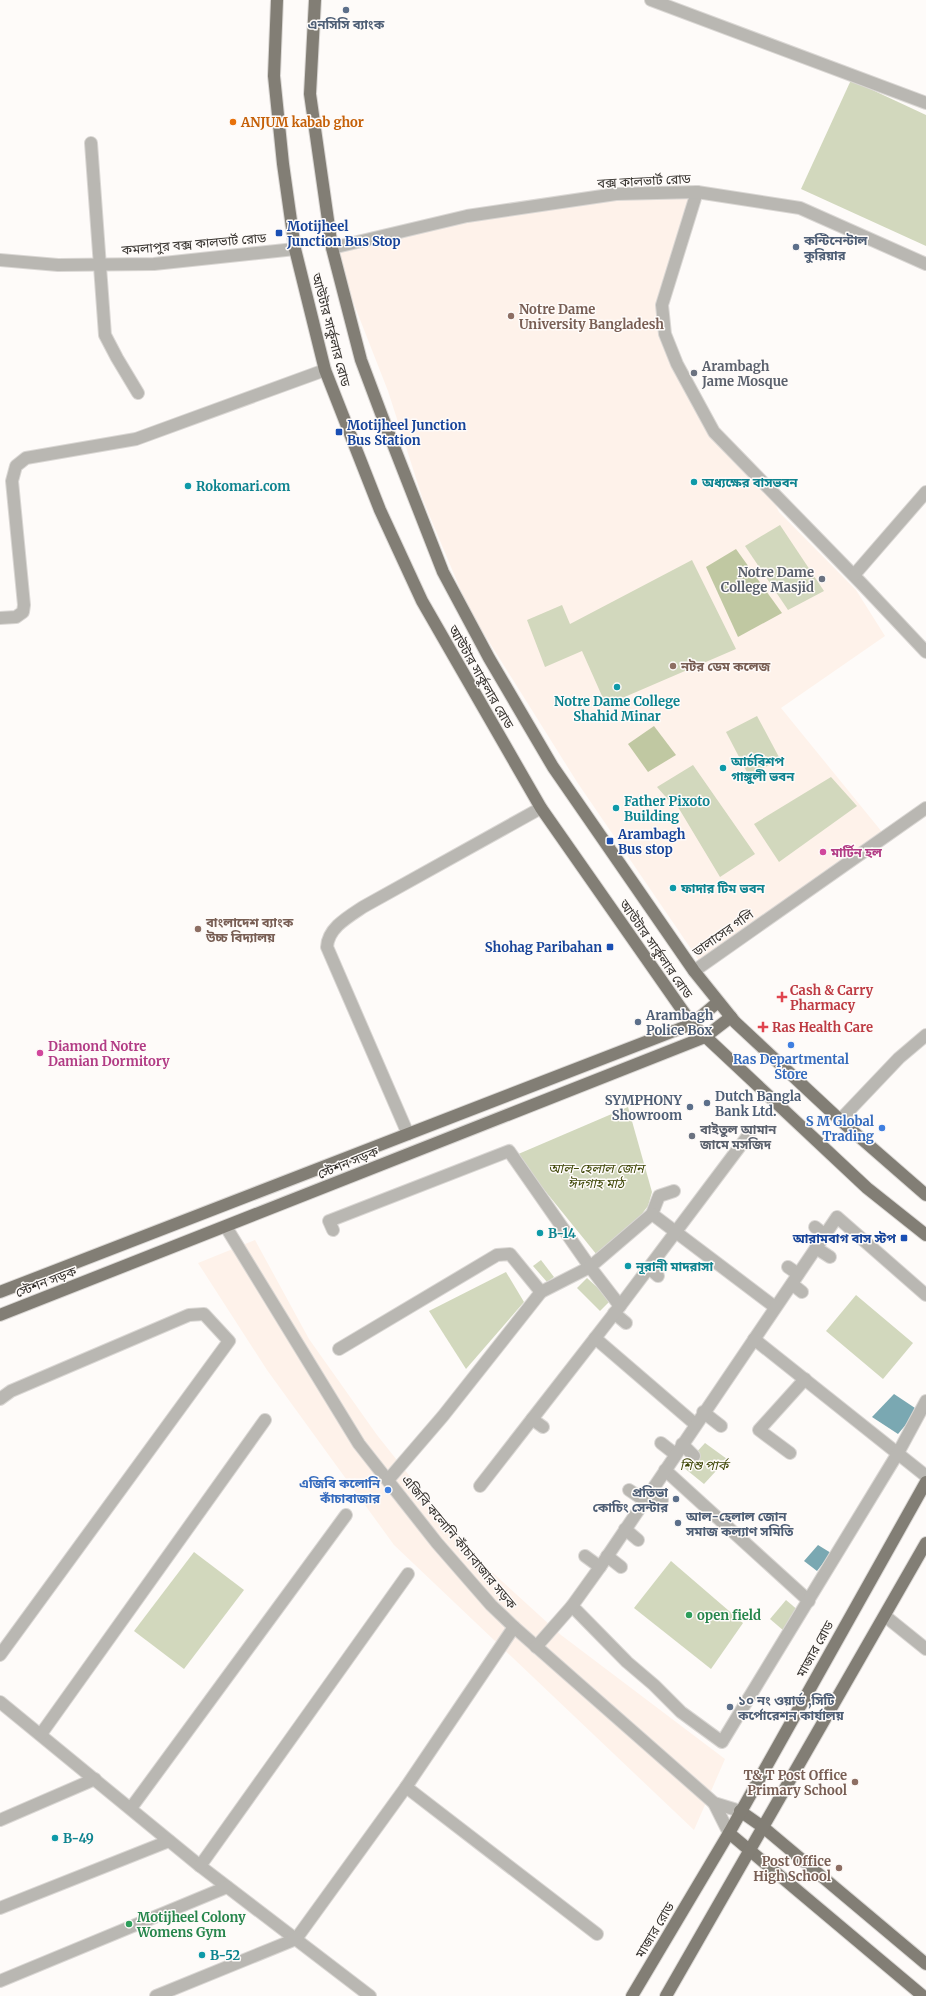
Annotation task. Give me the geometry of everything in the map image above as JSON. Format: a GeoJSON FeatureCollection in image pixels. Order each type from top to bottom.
{"type":"FeatureCollection","features":[{"type":"Feature","properties":{"kind":"main road","name":"আউটার সার্কুলার রোড"},"geometry":{"type":"LineString","coordinates":[[277,0],[274,76],[283,164],[295,249],[325,370],[380,510],[422,601],[541,808],[692,1024],[867,1188],[926,1235]]}},
{"type":"Feature","properties":{"kind":"main road","name":"আউটার সার্কুলার রোড"},"geometry":{"type":"LineString","coordinates":[[315,0],[310,94],[332,248],[361,360],[443,572],[489,658],[553,767],[694,971],[718,1002],[731,1017],[840,1120],[926,1195]]}},
{"type":"Feature","properties":{"kind":"main road","name":"স্টেশন সড়ক"},"geometry":{"type":"LineString","coordinates":[[0,1292],[692,1024],[718,1002]]}},
{"type":"Feature","properties":{"kind":"main road","name":"স্টেশন সড়ক"},"geometry":{"type":"LineString","coordinates":[[0,1315],[705,1037],[731,1017]]}},
{"type":"Feature","properties":{"kind":"main road"},"geometry":{"type":"LineString","coordinates":[[217,1208],[226,1227]]}},
{"type":"Feature","properties":{"kind":"main road","name":"মাজার রোড"},"geometry":{"type":"LineString","coordinates":[[632,1996],[729,1833],[740,1810],[926,1482]]}},
{"type":"Feature","properties":{"kind":"main road"},"geometry":{"type":"LineString","coordinates":[[666,1996],[926,1543]]}},
{"type":"Feature","properties":{"kind":"main road"},"geometry":{"type":"LineString","coordinates":[[740,1810],[926,1964]]}},
{"type":"Feature","properties":{"kind":"main road"},"geometry":{"type":"LineString","coordinates":[[729,1833],[923,1996]]}},
{"type":"Feature","properties":{"kind":"street"},"geometry":{"type":"LineString","coordinates":[[651,0],[680,6],[926,103]]}},
{"type":"Feature","properties":{"kind":"street"},"geometry":{"type":"LineString","coordinates":[[91,143],[105,335],[138,393]]}},
{"type":"Feature","properties":{"kind":"street","name":"বক্স কালভার্ট রোড"},"geometry":{"type":"LineString","coordinates":[[332,248],[467,216],[616,194],[698,192],[800,208],[926,264]]}},
{"type":"Feature","properties":{"kind":"street"},"geometry":{"type":"LineString","coordinates":[[698,192],[662,305],[666,334],[676,364],[714,432],[854,575],[926,652]]}},
{"type":"Feature","properties":{"kind":"street","name":"কমলাপুর বক্স কালভার্ট রোড"},"geometry":{"type":"LineString","coordinates":[[0,260],[58,265],[154,264],[295,249]]}},
{"type":"Feature","properties":{"kind":"street"},"geometry":{"type":"LineString","coordinates":[[0,618],[16,617],[23,612],[24,605],[12,481],[16,466],[26,458],[136,439],[325,370]]}},
{"type":"Feature","properties":{"kind":"street"},"geometry":{"type":"LineString","coordinates":[[854,575],[926,492]]}},
{"type":"Feature","properties":{"kind":"street"},"geometry":{"type":"LineString","coordinates":[[408,1134],[327,947],[328,938],[342,921],[363,907],[541,808]]}},
{"type":"Feature","properties":{"kind":"street","name":"ডালাসের গলি"},"geometry":{"type":"LineString","coordinates":[[694,971],[926,808]]}},
{"type":"Feature","properties":{"kind":"street"},"geometry":{"type":"LineString","coordinates":[[840,1120],[899,1058],[926,1035]]}},
{"type":"Feature","properties":{"kind":"street"},"geometry":{"type":"LineString","coordinates":[[480,1486],[497,1470],[532,1419],[571,1378],[595,1338],[676,1232],[701,1207],[738,1156],[750,1133]]}},
{"type":"Feature","properties":{"kind":"street"},"geometry":{"type":"LineString","coordinates":[[333,1230],[329,1221],[446,1180],[509,1151],[590,1267],[626,1323]]}},
{"type":"Feature","properties":{"kind":"street"},"geometry":{"type":"LineString","coordinates":[[388,1480],[439,1412],[541,1292],[590,1267],[652,1214],[659,1196],[674,1191]]}},
{"type":"Feature","properties":{"kind":"street"},"geometry":{"type":"LineString","coordinates":[[652,1214],[775,1307]]}},
{"type":"Feature","properties":{"kind":"street"},"geometry":{"type":"LineString","coordinates":[[536,1647],[572,1606],[600,1567],[703,1412],[816,1248],[820,1231],[837,1217],[926,1295]]}},
{"type":"Feature","properties":{"kind":"street","name":"এজিবি কলোনি কাঁচাবাজার সড়ক"},"geometry":{"type":"LineString","coordinates":[[226,1227],[359,1444],[437,1543],[491,1605],[536,1647],[714,1803],[740,1810]]}},
{"type":"Feature","properties":{"kind":"street"},"geometry":{"type":"LineString","coordinates":[[816,1248],[830,1257]]}},
{"type":"Feature","properties":{"kind":"street"},"geometry":{"type":"LineString","coordinates":[[339,1350],[497,1255],[510,1254],[541,1292]]}},
{"type":"Feature","properties":{"kind":"street"},"geometry":{"type":"LineString","coordinates":[[788,1267],[802,1292]]}},
{"type":"Feature","properties":{"kind":"street"},"geometry":{"type":"LineString","coordinates":[[649,1268],[658,1276]]}},
{"type":"Feature","properties":{"kind":"street"},"geometry":{"type":"LineString","coordinates":[[0,1399],[10,1391],[189,1314],[204,1314],[229,1341],[0,1655]]}},
{"type":"Feature","properties":{"kind":"street"},"geometry":{"type":"LineString","coordinates":[[595,1338],[695,1424]]}},
{"type":"Feature","properties":{"kind":"street"},"geometry":{"type":"LineString","coordinates":[[754,1339],[926,1476]]}},
{"type":"Feature","properties":{"kind":"street"},"geometry":{"type":"LineString","coordinates":[[790,1453],[759,1430],[805,1379]]}},
{"type":"Feature","properties":{"kind":"street"},"geometry":{"type":"LineString","coordinates":[[572,1606],[722,1742],[898,1453],[926,1401]]}},
{"type":"Feature","properties":{"kind":"street"},"geometry":{"type":"LineString","coordinates":[[703,1412],[721,1426]]}},
{"type":"Feature","properties":{"kind":"street"},"geometry":{"type":"LineString","coordinates":[[532,1419],[543,1427]]}},
{"type":"Feature","properties":{"kind":"street"},"geometry":{"type":"LineString","coordinates":[[41,1734],[265,1420]]}},
{"type":"Feature","properties":{"kind":"street"},"geometry":{"type":"LineString","coordinates":[[661,1443],[694,1456]]}},
{"type":"Feature","properties":{"kind":"street"},"geometry":{"type":"LineString","coordinates":[[665,1470],[809,1600]]}},
{"type":"Feature","properties":{"kind":"street"},"geometry":{"type":"LineString","coordinates":[[629,1490],[662,1500]]}},
{"type":"Feature","properties":{"kind":"street"},"geometry":{"type":"LineString","coordinates":[[131,1808],[346,1514]]}},
{"type":"Feature","properties":{"kind":"street"},"geometry":{"type":"LineString","coordinates":[[625,1529],[638,1540]]}},
{"type":"Feature","properties":{"kind":"street"},"geometry":{"type":"LineString","coordinates":[[585,1556],[600,1567]]}},
{"type":"Feature","properties":{"kind":"street"},"geometry":{"type":"LineString","coordinates":[[607,1556],[621,1567]]}},
{"type":"Feature","properties":{"kind":"street"},"geometry":{"type":"LineString","coordinates":[[200,1866],[408,1574]]}},
{"type":"Feature","properties":{"kind":"street"},"geometry":{"type":"LineString","coordinates":[[885,1616],[926,1650]]}},
{"type":"Feature","properties":{"kind":"street"},"geometry":{"type":"LineString","coordinates":[[156,1996],[296,1939],[406,1786],[514,1627]]}},
{"type":"Feature","properties":{"kind":"street"},"geometry":{"type":"LineString","coordinates":[[0,1702],[41,1734],[200,1866],[370,1996]]}},
{"type":"Feature","properties":{"kind":"street"},"geometry":{"type":"LineString","coordinates":[[0,1820],[95,1779]]}},
{"type":"Feature","properties":{"kind":"street"},"geometry":{"type":"LineString","coordinates":[[406,1786],[597,1934]]}},
{"type":"Feature","properties":{"kind":"street"},"geometry":{"type":"LineString","coordinates":[[714,1803],[729,1833]]}},
{"type":"Feature","properties":{"kind":"street"},"geometry":{"type":"LineString","coordinates":[[0,1908],[169,1841]]}},
{"type":"Feature","properties":{"kind":"street"},"geometry":{"type":"LineString","coordinates":[[0,1981],[227,1887]]}},
{"type":"Feature","properties":{"kind":"shaded area","name":"নটর ডেম কলেজ"},"geometry":{"type":"Polygon","coordinates":[[[616,194],[696,196],[662,305],[665,334],[702,420],[765,483],[779,512],[856,590],[885,636],[781,708],[882,832],[700,962],[577,782],[469,610],[423,500],[388,391],[332,248],[357,241],[616,194]]]}},
{"type":"Feature","properties":{"kind":"shaded area","name":"এজিবি কলোনি কাঁচাবাজার"},"geometry":{"type":"Polygon","coordinates":[[[255,1240],[309,1339],[377,1435],[470,1552],[561,1635],[725,1759],[694,1830],[394,1545],[267,1370],[198,1263],[255,1240]]]}},
{"type":"Feature","properties":{"kind":"green space"},"geometry":{"type":"Polygon","coordinates":[[[851,80],[926,115],[926,246],[801,189],[851,80]]]}},
{"type":"Feature","properties":{"kind":"green space"},"geometry":{"type":"Polygon","coordinates":[[[780,525],[824,591],[788,610],[745,546],[780,525]]]}},
{"type":"Feature","properties":{"kind":"green space"},"geometry":{"type":"Polygon","coordinates":[[[736,549],[782,613],[738,637],[706,567],[736,549]]]}},
{"type":"Feature","properties":{"kind":"green space"},"geometry":{"type":"Polygon","coordinates":[[[692,560],[736,649],[606,705],[582,651],[545,667],[527,620],[562,605],[570,624],[692,560]]]}},
{"type":"Feature","properties":{"kind":"green space"},"geometry":{"type":"Polygon","coordinates":[[[757,716],[780,759],[749,776],[726,732],[757,716]]]}},
{"type":"Feature","properties":{"kind":"green space"},"geometry":{"type":"Polygon","coordinates":[[[654,726],[676,755],[648,772],[628,744],[654,726]]]}},
{"type":"Feature","properties":{"kind":"green space"},"geometry":{"type":"Polygon","coordinates":[[[693,765],[755,854],[720,877],[675,802],[672,804],[657,787],[693,765]]]}},
{"type":"Feature","properties":{"kind":"green space"},"geometry":{"type":"Polygon","coordinates":[[[831,777],[857,806],[779,862],[754,824],[831,777]]]}},
{"type":"Feature","properties":{"kind":"green space","name":"আল-হেলাল জোন ঈদগাহ মাঠ"},"geometry":{"type":"Polygon","coordinates":[[[628,1107],[652,1192],[648,1206],[638,1219],[597,1255],[516,1155],[628,1107]]]}},
{"type":"Feature","properties":{"kind":"green space"},"geometry":{"type":"Polygon","coordinates":[[[541,1260],[554,1277],[547,1282],[533,1266],[541,1260]]]}},
{"type":"Feature","properties":{"kind":"green space"},"geometry":{"type":"Polygon","coordinates":[[[506,1272],[524,1302],[466,1369],[429,1311],[506,1272]]]}},
{"type":"Feature","properties":{"kind":"green space"},"geometry":{"type":"Polygon","coordinates":[[[587,1278],[611,1300],[600,1311],[577,1288],[587,1278]]]}},
{"type":"Feature","properties":{"kind":"green space"},"geometry":{"type":"Polygon","coordinates":[[[856,1295],[913,1343],[883,1379],[826,1331],[856,1295]]]}},
{"type":"Feature","properties":{"kind":"green space","name":"শিশু পার্ক"},"geometry":{"type":"Polygon","coordinates":[[[705,1443],[727,1459],[704,1484],[683,1467],[705,1443]]]}},
{"type":"Feature","properties":{"kind":"green space"},"geometry":{"type":"Polygon","coordinates":[[[194,1552],[244,1590],[184,1669],[134,1631],[194,1552]]]}},
{"type":"Feature","properties":{"kind":"green space","name":"open field"},"geometry":{"type":"Polygon","coordinates":[[[671,1561],[743,1623],[711,1669],[634,1608],[671,1561]]]}},
{"type":"Feature","properties":{"kind":"green space"},"geometry":{"type":"Polygon","coordinates":[[[786,1600],[799,1611],[784,1631],[770,1619],[786,1600]]]}},
{"type":"Feature","properties":{"kind":"water"},"geometry":{"type":"Polygon","coordinates":[[[894,1394],[918,1410],[898,1434],[872,1417],[894,1394]]]}},
{"type":"Feature","properties":{"kind":"water"},"geometry":{"type":"Polygon","coordinates":[[[818,1545],[831,1553],[817,1571],[804,1561],[818,1545]]]}},
{"type":"Feature","properties":{"kind":"place","name":"এনসিসি ব্যাংক"},"geometry":{"type":"Point","coordinates":[346,10]}},
{"type":"Feature","properties":{"kind":"place","name":"ANJUM kabab ghor"},"geometry":{"type":"Point","coordinates":[233,122]}},
{"type":"Feature","properties":{"kind":"place","name":"Motijheel Junction Bus Stop"},"geometry":{"type":"Point","coordinates":[279,233]}},
{"type":"Feature","properties":{"kind":"place","name":"কন্টিনেন্টাল কুরিয়ার"},"geometry":{"type":"Point","coordinates":[796,247]}},
{"type":"Feature","properties":{"kind":"place","name":"Notre Dame University Bangladesh"},"geometry":{"type":"Point","coordinates":[511,316]}},
{"type":"Feature","properties":{"kind":"place","name":"Arambagh Jame Mosque"},"geometry":{"type":"Point","coordinates":[694,373]}},
{"type":"Feature","properties":{"kind":"place","name":"Motijheel Junction Bus Station"},"geometry":{"type":"Point","coordinates":[339,432]}},
{"type":"Feature","properties":{"kind":"place","name":"অধ্যক্ষের বাসভবন"},"geometry":{"type":"Point","coordinates":[694,482]}},
{"type":"Feature","properties":{"kind":"place","name":"Rokomari.com"},"geometry":{"type":"Point","coordinates":[188,486]}},
{"type":"Feature","properties":{"kind":"place","name":"Notre Dame College Masjid"},"geometry":{"type":"Point","coordinates":[822,579]}},
{"type":"Feature","properties":{"kind":"place","name":"নটর ডেম কলেজ"},"geometry":{"type":"Point","coordinates":[673,666]}},
{"type":"Feature","properties":{"kind":"place","name":"Notre Dame College Shahid Minar"},"geometry":{"type":"Point","coordinates":[617,687]}},
{"type":"Feature","properties":{"kind":"place","name":"আর্চবিশপ গাঙ্গুলী ভবন"},"geometry":{"type":"Point","coordinates":[723,768]}},
{"type":"Feature","properties":{"kind":"place","name":"Father Pixoto Building"},"geometry":{"type":"Point","coordinates":[616,808]}},
{"type":"Feature","properties":{"kind":"place","name":"Arambagh Bus stop"},"geometry":{"type":"Point","coordinates":[610,841]}},
{"type":"Feature","properties":{"kind":"place","name":"মার্টিন হল"},"geometry":{"type":"Point","coordinates":[823,852]}},
{"type":"Feature","properties":{"kind":"place","name":"ফাদার টিম ভবন"},"geometry":{"type":"Point","coordinates":[673,888]}},
{"type":"Feature","properties":{"kind":"place","name":"বাংলাদেশ ব্যাংক উচ্চ বিদ্যালয়"},"geometry":{"type":"Point","coordinates":[198,929]}},
{"type":"Feature","properties":{"kind":"place","name":"Shohag Paribahan"},"geometry":{"type":"Point","coordinates":[610,947]}},
{"type":"Feature","properties":{"kind":"place","name":"Cash & Carry Pharmacy"},"geometry":{"type":"Point","coordinates":[782,997]}},
{"type":"Feature","properties":{"kind":"place","name":"Arambagh Police Box"},"geometry":{"type":"Point","coordinates":[638,1022]}},
{"type":"Feature","properties":{"kind":"place","name":"Ras Health Care"},"geometry":{"type":"Point","coordinates":[763,1027]}},
{"type":"Feature","properties":{"kind":"place","name":"Ras Departmental Store"},"geometry":{"type":"Point","coordinates":[791,1045]}},
{"type":"Feature","properties":{"kind":"place","name":"Diamond Notre Damian Dormitory"},"geometry":{"type":"Point","coordinates":[40,1053]}},
{"type":"Feature","properties":{"kind":"place","name":"Dutch Bangla Bank Ltd."},"geometry":{"type":"Point","coordinates":[707,1103]}},
{"type":"Feature","properties":{"kind":"place","name":"SYMPHONY Showroom"},"geometry":{"type":"Point","coordinates":[690,1107]}},
{"type":"Feature","properties":{"kind":"place","name":"S M Global Trading"},"geometry":{"type":"Point","coordinates":[882,1128]}},
{"type":"Feature","properties":{"kind":"place","name":"বাইতুল আমান জামে মসজিদ"},"geometry":{"type":"Point","coordinates":[692,1136]}},
{"type":"Feature","properties":{"kind":"place","name":"B-14"},"geometry":{"type":"Point","coordinates":[540,1233]}},
{"type":"Feature","properties":{"kind":"place","name":"আরামবাগ বাস স্টপ"},"geometry":{"type":"Point","coordinates":[904,1238]}},
{"type":"Feature","properties":{"kind":"place","name":"নূরানী মাদরাসা"},"geometry":{"type":"Point","coordinates":[628,1266]}},
{"type":"Feature","properties":{"kind":"place","name":"এজিবি কলোনি কাঁচাবাজার"},"geometry":{"type":"Point","coordinates":[388,1490]}},
{"type":"Feature","properties":{"kind":"place","name":"প্রতিভা কোচিং সেন্টার"},"geometry":{"type":"Point","coordinates":[676,1499]}},
{"type":"Feature","properties":{"kind":"place","name":"আল-হেলাল জোন সমাজ কল্যাণ সমিতি"},"geometry":{"type":"Point","coordinates":[678,1523]}},
{"type":"Feature","properties":{"kind":"place","name":"open field"},"geometry":{"type":"Point","coordinates":[689,1615]}},
{"type":"Feature","properties":{"kind":"place","name":"১০ নং ওয়ার্ড ,সিটি কর্পোরেশন কার্যালয়"},"geometry":{"type":"Point","coordinates":[730,1707]}},
{"type":"Feature","properties":{"kind":"place","name":"T& T Post Office Primary School"},"geometry":{"type":"Point","coordinates":[855,1782]}},
{"type":"Feature","properties":{"kind":"place","name":"B-49"},"geometry":{"type":"Point","coordinates":[55,1838]}},
{"type":"Feature","properties":{"kind":"place","name":"Post Office High School"},"geometry":{"type":"Point","coordinates":[839,1868]}},
{"type":"Feature","properties":{"kind":"place","name":"Motijheel Colony Womens Gym"},"geometry":{"type":"Point","coordinates":[129,1924]}},
{"type":"Feature","properties":{"kind":"place","name":"B-52"},"geometry":{"type":"Point","coordinates":[202,1955]}}]}
